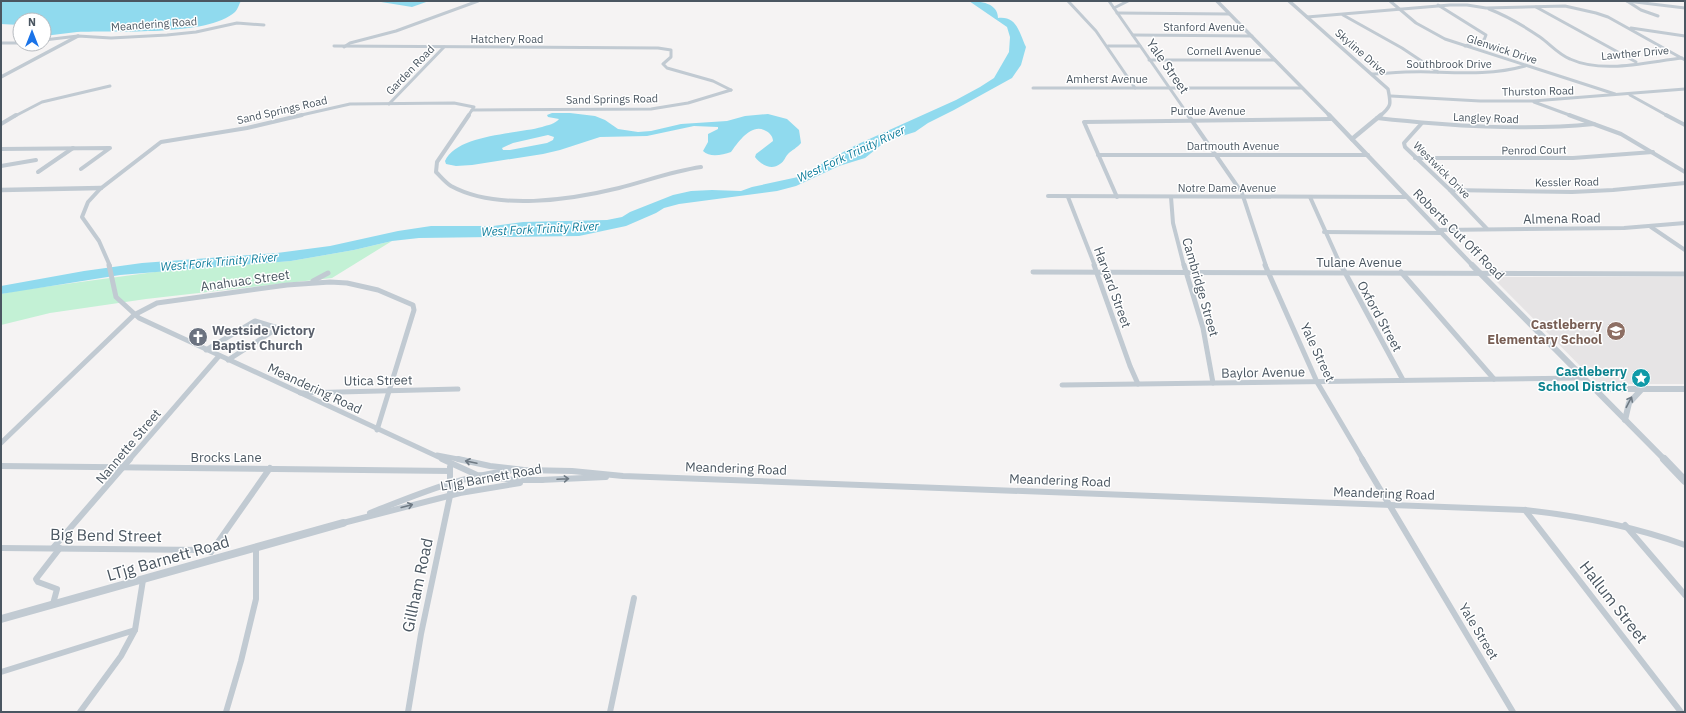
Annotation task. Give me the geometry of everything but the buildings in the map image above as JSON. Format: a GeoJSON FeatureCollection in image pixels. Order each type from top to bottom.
{"type":"FeatureCollection","features":[{"type":"Feature","properties":{"kind":"street","name":"Hatchery Road"},"geometry":{"type":"LineString","coordinates":[[343,47],[350,43],[396,31],[478,1]]}},
{"type":"Feature","properties":{"kind":"street"},"geometry":{"type":"LineString","coordinates":[[1068,1],[1082,14],[1108,46],[1135,88]]}},
{"type":"Feature","properties":{"kind":"street","name":"Yale Street"},"geometry":{"type":"LineString","coordinates":[[1109,1],[1244,197],[1254,232],[1269,272],[1317,382],[1388,504],[1513,712]]}},
{"type":"Feature","properties":{"kind":"street"},"geometry":{"type":"LineString","coordinates":[[1114,8],[1128,1]]}},
{"type":"Feature","properties":{"kind":"street","name":"Roberts Cut Off Road"},"geometry":{"type":"LineString","coordinates":[[1218,1],[1331,119],[1368,155],[1406,197],[1483,273],[1583,378],[1685,481]]}},
{"type":"Feature","properties":{"kind":"street","name":"Skyline Drive"},"geometry":{"type":"LineString","coordinates":[[1289,1],[1384,84],[1391,96]]}},
{"type":"Feature","properties":{"kind":"street","name":"Glenwick Drive"},"geometry":{"type":"LineString","coordinates":[[1390,1],[1427,30],[1465,46],[1618,95]]}},
{"type":"Feature","properties":{"kind":"street"},"geometry":{"type":"LineString","coordinates":[[1454,1],[1459,4]]}},
{"type":"Feature","properties":{"kind":"street"},"geometry":{"type":"LineString","coordinates":[[1627,2],[1685,8]]}},
{"type":"Feature","properties":{"kind":"street"},"geometry":{"type":"LineString","coordinates":[[1627,2],[1658,16]]}},
{"type":"Feature","properties":{"kind":"street"},"geometry":{"type":"LineString","coordinates":[[1307,17],[1398,8],[1459,4],[1486,8],[1565,6],[1596,13],[1628,27],[1684,59]]}},
{"type":"Feature","properties":{"kind":"street"},"geometry":{"type":"LineString","coordinates":[[1437,5],[1486,35],[1484,40],[1465,46]]}},
{"type":"Feature","properties":{"kind":"street"},"geometry":{"type":"LineString","coordinates":[[1535,6],[1637,63]]}},
{"type":"Feature","properties":{"kind":"street","name":"Lawther Drive"},"geometry":{"type":"LineString","coordinates":[[1486,8],[1520,25],[1572,61],[1596,66],[1684,59]]}},
{"type":"Feature","properties":{"kind":"street"},"geometry":{"type":"LineString","coordinates":[[1118,13],[1229,14]]}},
{"type":"Feature","properties":{"kind":"street"},"geometry":{"type":"LineString","coordinates":[[1342,14],[1366,29],[1402,48],[1439,73]]}},
{"type":"Feature","properties":{"kind":"street","name":"Meandering Road"},"geometry":{"type":"LineString","coordinates":[[52,39],[78,36],[98,38],[142,37],[185,33],[237,24],[264,24]]}},
{"type":"Feature","properties":{"kind":"street"},"geometry":{"type":"LineString","coordinates":[[1628,27],[1685,36]]}},
{"type":"Feature","properties":{"kind":"street","name":"Stanford Avenue"},"geometry":{"type":"LineString","coordinates":[[1132,35],[1252,36]]}},
{"type":"Feature","properties":{"kind":"street"},"geometry":{"type":"LineString","coordinates":[[1,77],[78,36]]}},
{"type":"Feature","properties":{"kind":"street"},"geometry":{"type":"LineString","coordinates":[[1,43],[12,43]]}},
{"type":"Feature","properties":{"kind":"street","name":"Hatchery Road"},"geometry":{"type":"LineString","coordinates":[[334,46],[638,47],[670,50]]}},
{"type":"Feature","properties":{"kind":"street"},"geometry":{"type":"LineString","coordinates":[[1108,46],[1140,46]]}},
{"type":"Feature","properties":{"kind":"street","name":"Garden Road"},"geometry":{"type":"LineString","coordinates":[[389,104],[444,47]]}},
{"type":"Feature","properties":{"kind":"street","name":"Sand Springs Road"},"geometry":{"type":"LineString","coordinates":[[162,142],[247,128],[341,105],[454,103],[474,106],[472,110],[651,109],[688,103],[731,90],[713,80],[667,68],[663,64],[671,57],[670,50]]}},
{"type":"Feature","properties":{"kind":"street","name":"Cornell Avenue"},"geometry":{"type":"LineString","coordinates":[[1149,60],[1275,60]]}},
{"type":"Feature","properties":{"kind":"street","name":"Southbrook Drive"},"geometry":{"type":"LineString","coordinates":[[1372,74],[1483,74],[1511,71],[1525,66]]}},
{"type":"Feature","properties":{"kind":"street"},"geometry":{"type":"LineString","coordinates":[[1,124],[32,106],[54,98],[110,86]]}},
{"type":"Feature","properties":{"kind":"street","name":"Amherst Avenue"},"geometry":{"type":"LineString","coordinates":[[1033,88],[1301,88]]}},
{"type":"Feature","properties":{"kind":"street","name":"Thurston Road"},"geometry":{"type":"LineString","coordinates":[[1391,96],[1532,101],[1595,98],[1685,89]]}},
{"type":"Feature","properties":{"kind":"street"},"geometry":{"type":"LineString","coordinates":[[1628,94],[1685,125]]}},
{"type":"Feature","properties":{"kind":"street"},"geometry":{"type":"LineString","coordinates":[[1352,139],[1388,109],[1391,103],[1391,96]]}},
{"type":"Feature","properties":{"kind":"street"},"geometry":{"type":"LineString","coordinates":[[1532,101],[1621,134],[1685,172]]}},
{"type":"Feature","properties":{"kind":"street"},"geometry":{"type":"LineString","coordinates":[[472,110],[441,155],[437,162],[436,172],[450,187],[468,194],[506,200],[566,198],[617,189],[678,171],[701,167]]}},
{"type":"Feature","properties":{"kind":"street","name":"Langley Road"},"geometry":{"type":"LineString","coordinates":[[1377,118],[1422,123],[1496,128],[1568,128],[1594,124]]}},
{"type":"Feature","properties":{"kind":"street","name":"Purdue Avenue"},"geometry":{"type":"LineString","coordinates":[[1098,155],[1084,122],[1090,120],[1331,119]]}},
{"type":"Feature","properties":{"kind":"street"},"geometry":{"type":"LineString","coordinates":[[1677,120],[1685,119]]}},
{"type":"Feature","properties":{"kind":"street","name":"Westwick Drive"},"geometry":{"type":"LineString","coordinates":[[1422,123],[1404,143],[1405,148],[1450,190],[1487,229]]}},
{"type":"Feature","properties":{"kind":"street","name":"Meandering Road"},"geometry":{"type":"LineString","coordinates":[[162,142],[101,188],[88,202],[82,216],[85,224],[102,246],[116,287],[116,297],[134,314],[206,350],[431,454],[450,467],[477,475],[514,480],[542,480]]}},
{"type":"Feature","properties":{"kind":"street"},"geometry":{"type":"LineString","coordinates":[[38,172],[74,148]]}},
{"type":"Feature","properties":{"kind":"street"},"geometry":{"type":"LineString","coordinates":[[1,149],[110,148],[81,169]]}},
{"type":"Feature","properties":{"kind":"street","name":"Penrod Court"},"geometry":{"type":"LineString","coordinates":[[1414,158],[1573,158],[1653,152]]}},
{"type":"Feature","properties":{"kind":"street"},"geometry":{"type":"LineString","coordinates":[[1098,155],[1117,197]]}},
{"type":"Feature","properties":{"kind":"street","name":"Dartmouth Avenue"},"geometry":{"type":"LineString","coordinates":[[1098,155],[1368,155]]}},
{"type":"Feature","properties":{"kind":"street"},"geometry":{"type":"LineString","coordinates":[[1,166],[36,160]]}},
{"type":"Feature","properties":{"kind":"street","name":"Kessler Road"},"geometry":{"type":"LineString","coordinates":[[1450,190],[1572,192],[1613,190],[1685,183]]}},
{"type":"Feature","properties":{"kind":"street"},"geometry":{"type":"LineString","coordinates":[[1,190],[101,188]]}},
{"type":"Feature","properties":{"kind":"street","name":"Notre Dame Avenue"},"geometry":{"type":"LineString","coordinates":[[1048,196],[1406,197]]}},
{"type":"Feature","properties":{"kind":"street","name":"Harvard Street"},"geometry":{"type":"LineString","coordinates":[[1068,197],[1138,384]]}},
{"type":"Feature","properties":{"kind":"street","name":"Cambridge Street"},"geometry":{"type":"LineString","coordinates":[[1171,197],[1173,228],[1195,298],[1208,352],[1213,383]]}},
{"type":"Feature","properties":{"kind":"street","name":"Oxford Street"},"geometry":{"type":"LineString","coordinates":[[1310,197],[1324,232],[1344,273],[1403,380]]}},
{"type":"Feature","properties":{"kind":"street","name":"Almena Road"},"geometry":{"type":"LineString","coordinates":[[1324,232],[1651,227],[1685,223]]}},
{"type":"Feature","properties":{"kind":"street"},"geometry":{"type":"LineString","coordinates":[[1651,227],[1685,250]]}},
{"type":"Feature","properties":{"kind":"street","name":"Tulane Avenue"},"geometry":{"type":"LineString","coordinates":[[1033,272],[1685,274]]}},
{"type":"Feature","properties":{"kind":"street"},"geometry":{"type":"LineString","coordinates":[[1401,272],[1494,379]]}},
{"type":"Feature","properties":{"kind":"street"},"geometry":{"type":"LineString","coordinates":[[309,282],[328,273]]}},
{"type":"Feature","properties":{"kind":"street","name":"Anahuac Street"},"geometry":{"type":"LineString","coordinates":[[1,443],[134,314],[157,303],[309,282],[347,283],[370,288],[413,305],[414,310],[377,430]]}},
{"type":"Feature","properties":{"kind":"street"},"geometry":{"type":"LineString","coordinates":[[206,350],[255,321],[278,328],[228,360]]}},
{"type":"Feature","properties":{"kind":"street","name":"Nannette Street"},"geometry":{"type":"LineString","coordinates":[[53,604],[56,590],[38,582],[36,579],[56,548],[219,356]]}},
{"type":"Feature","properties":{"kind":"street","name":"Baylor Avenue"},"geometry":{"type":"LineString","coordinates":[[1062,385],[1583,378]]}},
{"type":"Feature","properties":{"kind":"street","name":"Utica Street"},"geometry":{"type":"LineString","coordinates":[[299,393],[458,389]]}},
{"type":"Feature","properties":{"kind":"street"},"geometry":{"type":"LineString","coordinates":[[1594,389],[1685,389]]}},
{"type":"Feature","properties":{"kind":"street"},"geometry":{"type":"LineString","coordinates":[[1625,420],[1629,400],[1642,389]]}},
{"type":"Feature","properties":{"kind":"street","name":"Meandering Road"},"geometry":{"type":"LineString","coordinates":[[431,454],[490,466],[524,470],[572,471],[623,476],[1525,510],[1565,514],[1625,525],[1685,545]]}},
{"type":"Feature","properties":{"kind":"street","name":"Brocks Lane"},"geometry":{"type":"LineString","coordinates":[[1,466],[270,468],[413,471],[450,467]]}},
{"type":"Feature","properties":{"kind":"street","name":"Gillham Road"},"geometry":{"type":"LineString","coordinates":[[408,712],[421,634],[450,496],[450,467]]}},
{"type":"Feature","properties":{"kind":"street"},"geometry":{"type":"LineString","coordinates":[[213,555],[270,468]]}},
{"type":"Feature","properties":{"kind":"street","name":"LTjg Barnett Road"},"geometry":{"type":"LineString","coordinates":[[343,523],[450,482],[477,475],[524,470]]}},
{"type":"Feature","properties":{"kind":"street","name":"LTjg Barnett Road"},"geometry":{"type":"LineString","coordinates":[[1,619],[143,580],[213,555],[256,548],[343,523],[450,496],[502,485],[542,480],[623,476]]}},
{"type":"Feature","properties":{"kind":"street","name":"Hallum Street"},"geometry":{"type":"LineString","coordinates":[[1525,510],[1681,712]]}},
{"type":"Feature","properties":{"kind":"street"},"geometry":{"type":"LineString","coordinates":[[1625,525],[1685,595]]}},
{"type":"Feature","properties":{"kind":"street","name":"Big Bend Street"},"geometry":{"type":"LineString","coordinates":[[1,548],[204,550],[213,555]]}},
{"type":"Feature","properties":{"kind":"street"},"geometry":{"type":"LineString","coordinates":[[226,712],[241,661],[256,599],[256,548]]}},
{"type":"Feature","properties":{"kind":"street"},"geometry":{"type":"LineString","coordinates":[[80,712],[121,656],[135,630],[143,580]]}},
{"type":"Feature","properties":{"kind":"street"},"geometry":{"type":"LineString","coordinates":[[610,712],[634,598]]}},
{"type":"Feature","properties":{"kind":"street"},"geometry":{"type":"LineString","coordinates":[[1,672],[135,630]]}},
{"type":"Feature","properties":{"kind":"shaded area","name":"Castleberry Elementary School"},"geometry":{"type":"Polygon","coordinates":[[[1500,277],[1685,277],[1685,384],[1610,384],[1595,381],[1497,282],[1500,277]]]}},
{"type":"Feature","properties":{"kind":"green space"},"geometry":{"type":"Polygon","coordinates":[[[392,241],[332,278],[146,299],[50,313],[1,325],[1,294],[162,271],[291,261],[354,250],[392,241]]]}},
{"type":"Feature","properties":{"kind":"water"},"geometry":{"type":"Polygon","coordinates":[[[1,1],[241,1],[235,12],[222,20],[183,29],[160,31],[77,32],[52,35],[52,12],[12,12],[12,25],[1,24],[1,1]]]}},
{"type":"Feature","properties":{"kind":"water"},"geometry":{"type":"Polygon","coordinates":[[[375,1],[429,1],[412,7],[375,1]]]}},
{"type":"Feature","properties":{"kind":"water","name":"West Fork Trinity River"},"geometry":{"type":"Polygon","coordinates":[[[969,1],[983,2],[992,6],[997,13],[998,18],[1004,18],[1013,22],[1019,31],[1026,47],[1021,65],[1012,78],[928,123],[915,132],[886,141],[865,158],[839,166],[796,186],[777,191],[679,204],[664,208],[626,226],[579,236],[419,238],[392,241],[354,250],[291,261],[120,275],[1,294],[1,286],[84,271],[142,263],[277,253],[330,246],[398,231],[431,226],[493,226],[523,222],[607,220],[622,217],[630,212],[673,195],[691,191],[741,191],[752,187],[798,177],[856,145],[956,100],[994,78],[1009,52],[1010,37],[1007,27],[969,1]]]}},
{"type":"Feature","properties":{"kind":"water"},"geometry":{"type":"Polygon","coordinates":[[[552,113],[570,113],[595,116],[605,120],[618,129],[638,132],[651,131],[681,124],[727,121],[745,116],[768,114],[787,119],[799,130],[801,143],[777,166],[769,167],[755,157],[756,154],[773,141],[771,135],[766,131],[756,129],[751,131],[737,143],[731,152],[720,155],[709,155],[703,151],[708,142],[708,134],[718,129],[718,127],[694,126],[647,136],[600,137],[543,154],[472,165],[456,166],[446,164],[445,161],[452,152],[462,145],[474,140],[542,127],[559,119],[548,117],[547,115],[552,113]],[[548,135],[513,143],[502,148],[503,150],[510,150],[547,143],[553,140],[554,137],[548,135]]]}},
{"type":"Feature","properties":{"kind":"place","name":"Castleberry Elementary School"},"geometry":{"type":"Point","coordinates":[1616,331]}},
{"type":"Feature","properties":{"kind":"place","name":"Westside Victory Baptist Church"},"geometry":{"type":"Point","coordinates":[198,337]}},
{"type":"Feature","properties":{"kind":"place","name":"Castleberry School District"},"geometry":{"type":"Point","coordinates":[1641,378]}}]}
